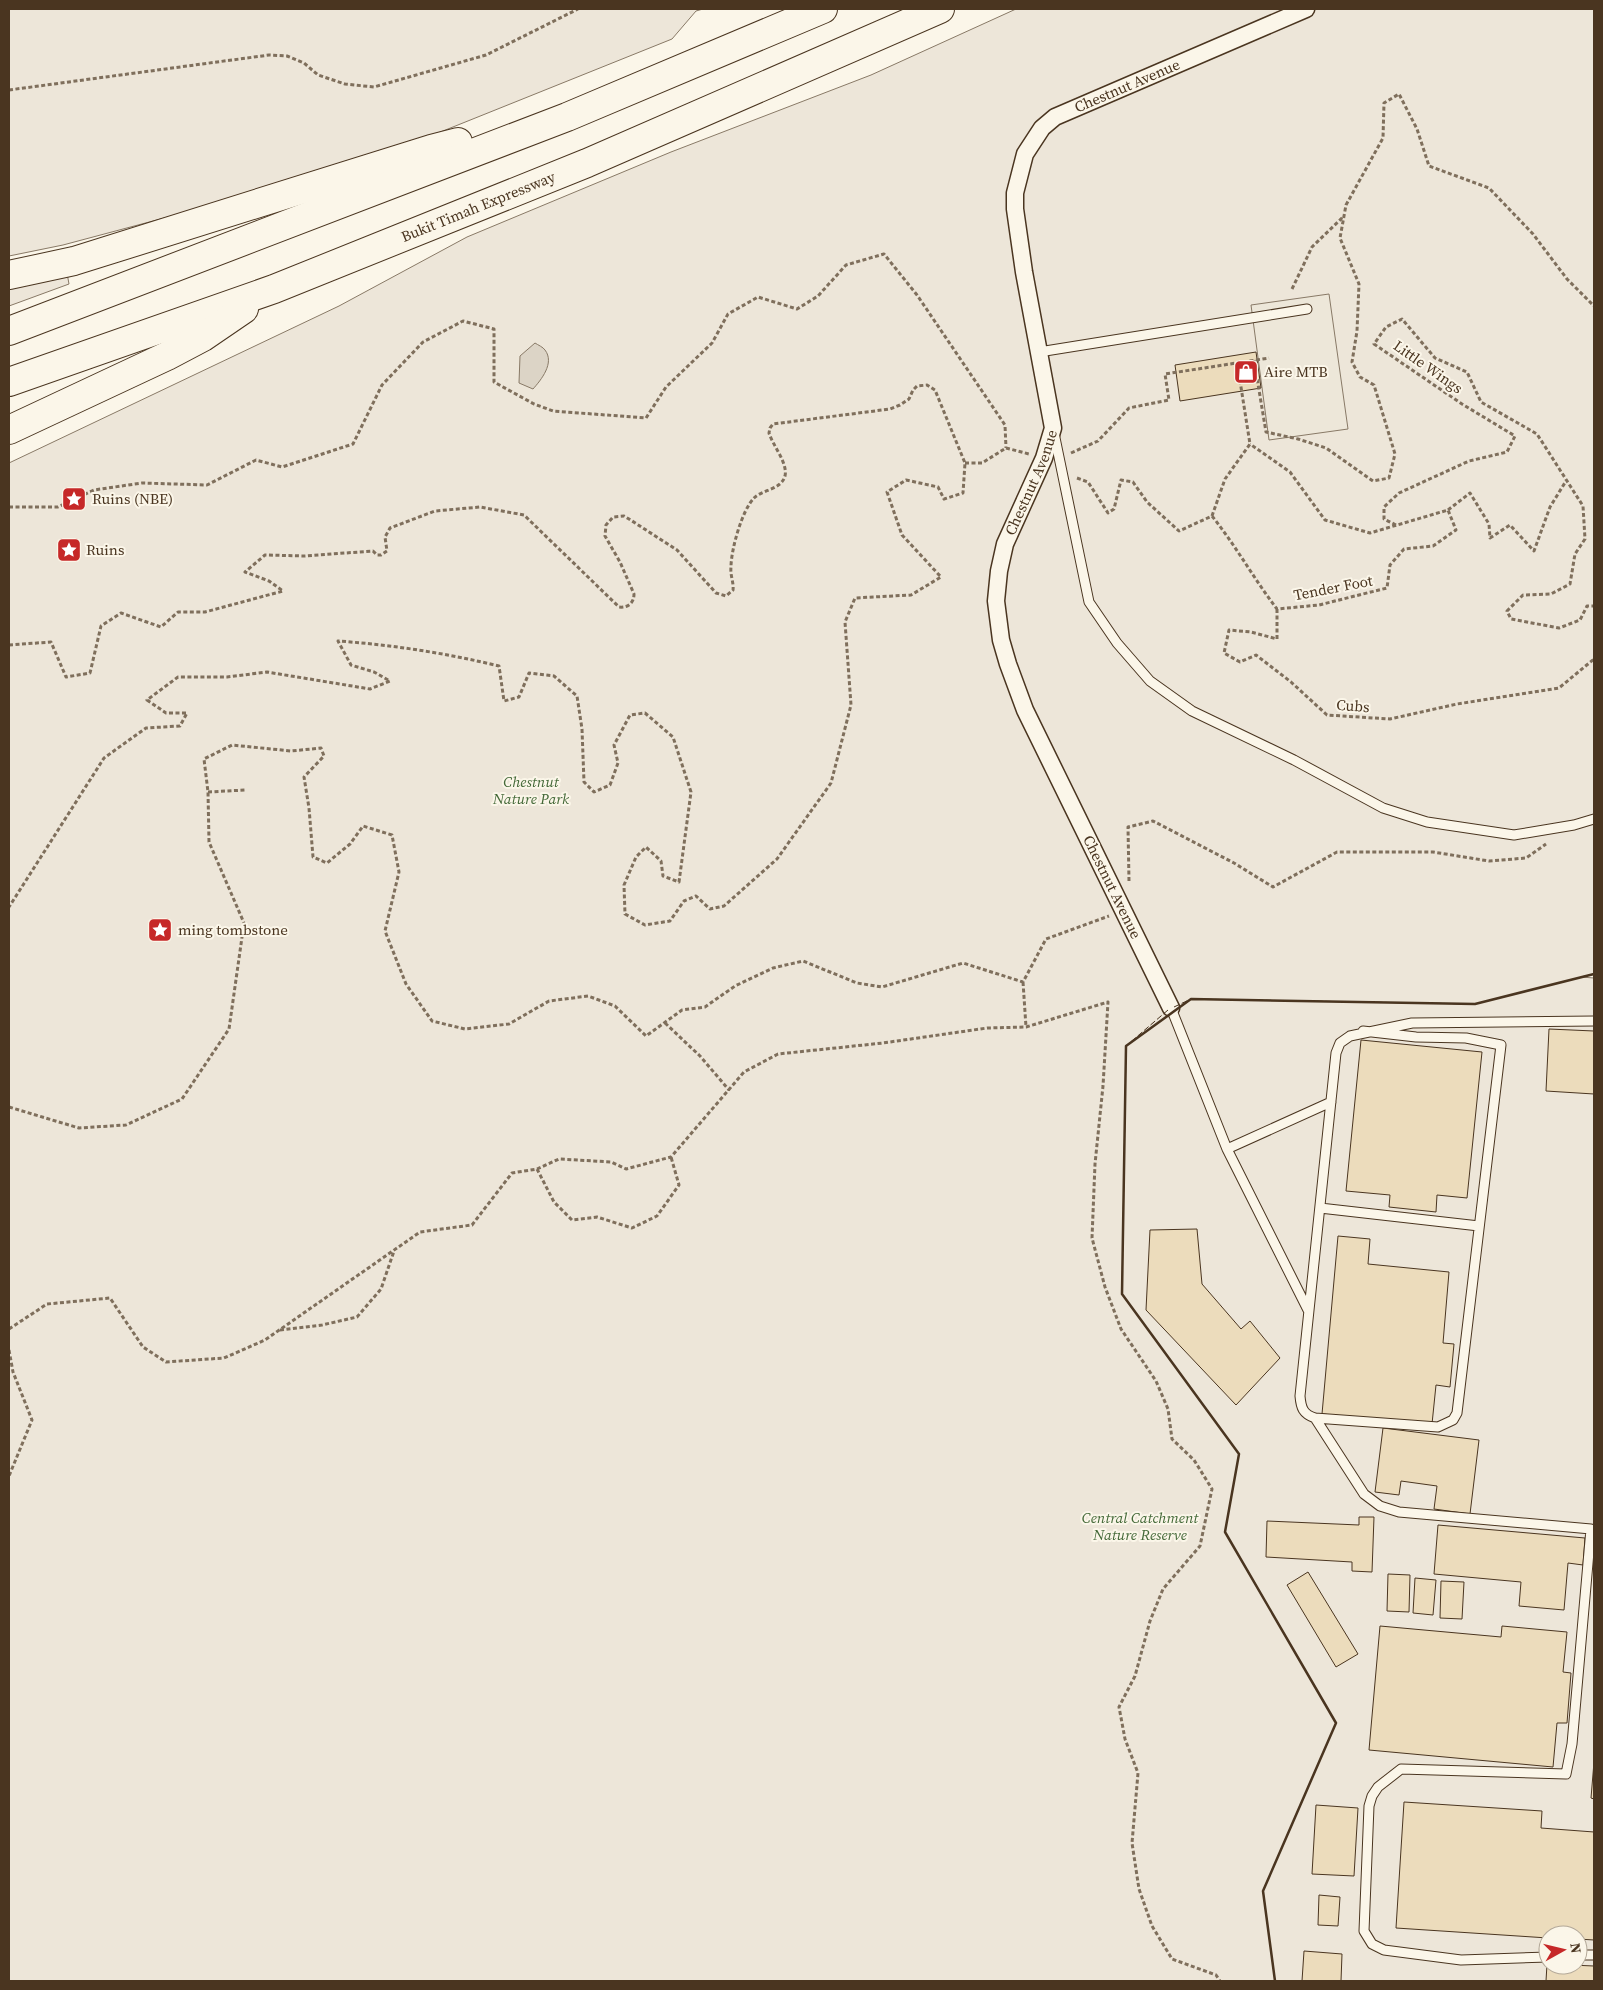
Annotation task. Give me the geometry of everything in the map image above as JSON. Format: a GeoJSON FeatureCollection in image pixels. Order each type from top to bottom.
{"type":"FeatureCollection","features":[{"type":"Feature","properties":{"kind":"highway"},"geometry":{"type":"LineString","coordinates":[[9,330],[567,117],[823,9]]}},
{"type":"Feature","properties":{"kind":"highway","name":"Bukit Timah Expressway"},"geometry":{"type":"LineString","coordinates":[[9,382],[274,288],[587,163],[940,9]]}},
{"type":"Feature","properties":{"kind":"highway"},"geometry":{"type":"LineString","coordinates":[[9,275],[74,261],[431,149],[567,117]]}},
{"type":"Feature","properties":{"kind":"highway"},"geometry":{"type":"LineString","coordinates":[[9,430],[167,356],[203,337],[274,288]]}},
{"type":"Feature","properties":{"kind":"street","name":"Chestnut Avenue"},"geometry":{"type":"LineString","coordinates":[[1170,1008],[1121,903],[1025,710],[1008,664],[1002,640],[996,601],[999,571],[1005,544],[1052,458],[1053,428],[1024,272],[1015,209],[1015,193],[1025,154],[1042,128],[1069,110],[1306,9]]}},
{"type":"Feature","properties":{"kind":"lane"},"geometry":{"type":"LineString","coordinates":[[1039,352],[1308,309]]}},
{"type":"Feature","properties":{"kind":"lane"},"geometry":{"type":"LineString","coordinates":[[1052,458],[1062,472],[1088,602],[1117,643],[1150,681],[1192,712],[1294,760],[1383,808],[1427,822],[1514,835],[1574,825],[1594,819]]}},
{"type":"Feature","properties":{"kind":"lane"},"geometry":{"type":"LineString","coordinates":[[1170,1008],[1227,1149],[1309,1312]]}},
{"type":"Feature","properties":{"kind":"lane"},"geometry":{"type":"LineString","coordinates":[[1363,1031],[1416,1037],[1466,1038],[1501,1045],[1457,1413],[1453,1420],[1438,1427],[1316,1418],[1307,1415],[1301,1408],[1300,1396],[1336,1052],[1340,1043],[1350,1036],[1363,1031],[1412,1023],[1594,1021]]}},
{"type":"Feature","properties":{"kind":"lane"},"geometry":{"type":"LineString","coordinates":[[1227,1149],[1331,1102]]}},
{"type":"Feature","properties":{"kind":"lane"},"geometry":{"type":"LineString","coordinates":[[1320,1208],[1479,1226]]}},
{"type":"Feature","properties":{"kind":"lane"},"geometry":{"type":"LineString","coordinates":[[1316,1418],[1364,1494],[1389,1510],[1591,1529],[1590,1581],[1572,1744],[1566,1774],[1401,1769],[1378,1787],[1372,1796],[1369,1806],[1364,1931],[1372,1944],[1384,1950],[1461,1960],[1538,1957]]}},
{"type":"Feature","properties":{"kind":"path"},"geometry":{"type":"LineString","coordinates":[[9,90],[269,55],[287,56],[304,63],[318,74],[346,84],[374,87],[486,55],[578,9]]}},
{"type":"Feature","properties":{"kind":"path"},"geometry":{"type":"LineString","coordinates":[[1254,360],[1266,432],[1326,448],[1373,481],[1389,478],[1394,454],[1374,385],[1360,377],[1352,362],[1357,331],[1359,284],[1340,238],[1346,205],[1383,138],[1384,103],[1399,94],[1416,128],[1429,166],[1489,188],[1533,234],[1567,279],[1594,306]]}},
{"type":"Feature","properties":{"kind":"path"},"geometry":{"type":"LineString","coordinates":[[1292,290],[1312,247],[1344,215]]}},
{"type":"Feature","properties":{"kind":"path"},"geometry":{"type":"LineString","coordinates":[[9,507],[58,507],[94,490],[142,483],[207,485],[256,460],[282,466],[353,444],[382,385],[423,342],[463,321],[494,329],[494,382],[534,404],[553,411],[646,418],[666,388],[712,343],[728,314],[758,297],[797,309],[818,296],[846,264],[884,254],[917,295],[1005,425],[1006,448]]}},
{"type":"Feature","properties":{"kind":"path","name":"Little Wings"},"geometry":{"type":"LineString","coordinates":[[1396,525],[1384,519],[1384,507],[1399,492],[1469,461],[1507,452],[1516,436],[1462,404],[1374,344],[1386,327],[1402,318],[1435,358],[1467,372],[1481,402],[1537,434],[1582,506],[1585,539],[1575,554],[1570,584],[1551,594],[1523,595],[1507,611],[1510,619],[1559,628],[1580,620],[1587,606],[1594,606]]}},
{"type":"Feature","properties":{"kind":"path"},"geometry":{"type":"LineString","coordinates":[[965,463],[982,463],[1006,448],[1052,458],[1098,441],[1129,408],[1169,400],[1165,374],[1269,358]]}},
{"type":"Feature","properties":{"kind":"path"},"geometry":{"type":"LineString","coordinates":[[1062,472],[1088,482],[1108,512],[1114,509],[1121,480],[1133,482],[1147,502],[1179,530],[1212,516],[1225,478],[1250,444],[1237,362]]}},
{"type":"Feature","properties":{"kind":"path"},"geometry":{"type":"LineString","coordinates":[[9,645],[51,642],[66,677],[90,673],[101,626],[121,613],[161,628],[178,612],[205,612],[282,591],[269,581],[245,572],[265,555],[304,556],[373,551],[381,555],[387,551],[385,537],[390,528],[435,511],[480,507],[524,515],[619,607],[630,605],[634,594],[620,562],[605,536],[606,525],[613,517],[619,516],[629,519],[677,550],[716,593],[726,596],[733,590],[730,568],[733,549],[748,506],[762,491],[781,484],[785,475],[784,466],[769,433],[773,424],[890,409],[909,399],[917,386],[927,385],[938,394],[948,424],[965,463],[963,492],[944,500],[938,487],[906,480],[887,492],[902,535],[940,577],[911,595],[855,598],[844,622],[851,705],[831,783],[777,859],[724,906],[710,909],[696,896],[684,901],[670,921],[646,924],[625,914],[624,885],[636,856],[646,847],[661,861],[662,876],[679,882],[692,792],[673,737],[645,713],[630,715],[614,745],[618,762],[610,785],[594,792],[584,782],[582,729],[577,696],[554,676],[529,673],[518,697],[504,701],[499,666],[392,645],[338,641],[350,665],[374,672],[390,681],[370,689],[267,672],[227,677],[178,676],[147,700],[166,713],[187,713],[180,726],[146,728],[104,758],[9,907]]}},
{"type":"Feature","properties":{"kind":"path"},"geometry":{"type":"LineString","coordinates":[[1250,444],[1290,472],[1325,520],[1370,533],[1448,510],[1470,493],[1489,524],[1490,538],[1510,525],[1534,551],[1550,507],[1566,481]]}},
{"type":"Feature","properties":{"kind":"path","name":"Tender Foot"},"geometry":{"type":"LineString","coordinates":[[1212,516],[1235,545],[1258,584],[1277,609],[1319,604],[1388,588],[1390,565],[1404,549],[1433,546],[1456,530],[1448,510]]}},
{"type":"Feature","properties":{"kind":"path","name":"Cubs"},"geometry":{"type":"LineString","coordinates":[[1277,609],[1277,638],[1252,632],[1229,630],[1224,654],[1240,662],[1256,655],[1291,682],[1326,715],[1390,720],[1457,704],[1559,688],[1594,659]]}},
{"type":"Feature","properties":{"kind":"path"},"geometry":{"type":"LineString","coordinates":[[9,1107],[79,1128],[126,1125],[182,1099],[229,1029],[244,923],[208,842],[208,792],[204,758],[232,745],[291,751],[320,748],[324,756],[304,778],[309,808],[313,857],[326,863],[350,844],[363,826],[392,835],[399,872],[385,931],[406,984],[432,1021],[465,1029],[509,1024],[549,1001],[588,996],[615,1006],[646,1036],[682,1010],[705,1007],[735,986],[772,968],[803,961],[857,983],[882,986],[963,963],[1022,982]]}},
{"type":"Feature","properties":{"kind":"path"},"geometry":{"type":"LineString","coordinates":[[208,792],[245,790]]}},
{"type":"Feature","properties":{"kind":"path"},"geometry":{"type":"LineString","coordinates":[[1026,1027],[1022,982],[1046,939],[1121,903],[1129,891],[1128,827],[1153,821],[1273,887],[1337,852],[1433,852],[1489,861],[1526,858],[1574,825]]}},
{"type":"Feature","properties":{"kind":"path"},"geometry":{"type":"LineString","coordinates":[[9,1329],[47,1304],[110,1298],[143,1347],[166,1362],[224,1358],[265,1340],[420,1232],[472,1225],[512,1173],[536,1169],[559,1159],[611,1162],[626,1169],[672,1157],[744,1072],[778,1054],[987,1028],[1026,1027],[1108,1002],[1103,1086],[1095,1164],[1092,1238],[1105,1288],[1121,1329],[1156,1381],[1168,1409],[1172,1439],[1194,1460],[1212,1488],[1200,1546],[1163,1589],[1150,1620],[1136,1676],[1119,1707],[1125,1739],[1138,1773],[1132,1842],[1139,1889],[1152,1926],[1172,1959],[1216,1976],[1220,1981]]}},
{"type":"Feature","properties":{"kind":"path"},"geometry":{"type":"LineString","coordinates":[[664,1023],[700,1056],[729,1090]]}},
{"type":"Feature","properties":{"kind":"path"},"geometry":{"type":"LineString","coordinates":[[536,1169],[554,1202],[572,1220],[596,1217],[632,1228],[657,1216],[679,1186],[672,1157]]}},
{"type":"Feature","properties":{"kind":"path"},"geometry":{"type":"LineString","coordinates":[[279,1330],[322,1325],[357,1317],[381,1289],[394,1250]]}},
{"type":"Feature","properties":{"kind":"path"},"geometry":{"type":"LineString","coordinates":[[9,1350],[12,1372],[32,1420],[9,1476]]}},
{"type":"Feature","properties":{"kind":"green space"},"geometry":{"type":"Polygon","coordinates":[[[9,9],[703,9],[696,11],[672,39],[428,137],[228,201],[63,245],[9,256],[9,9]]]}},
{"type":"Feature","properties":{"kind":"green space"},"geometry":{"type":"Polygon","coordinates":[[[1016,9],[1594,9],[1594,974],[1581,977],[1594,978],[1594,1981],[9,1981],[9,463],[339,306],[467,237],[671,152],[871,75],[1016,9]]]}},
{"type":"Feature","properties":{"kind":"green space"},"geometry":{"type":"Polygon","coordinates":[[[67,273],[69,284],[9,306],[9,286],[67,273]]]}},
{"type":"Feature","properties":{"kind":"shaded area"},"geometry":{"type":"Polygon","coordinates":[[[1329,294],[1348,429],[1269,440],[1251,305],[1329,294]]]}},
{"type":"Feature","properties":{"kind":"shaded area"},"geometry":{"type":"Polygon","coordinates":[[[535,343],[542,347],[548,355],[548,366],[533,389],[519,383],[520,356],[535,343]]]}},
{"type":"Feature","properties":{"kind":"building"},"geometry":{"type":"Polygon","coordinates":[[[1256,352],[1261,388],[1180,401],[1175,365],[1256,352]]]}},
{"type":"Feature","properties":{"kind":"building"},"geometry":{"type":"Polygon","coordinates":[[[1549,1029],[1594,1031],[1594,1094],[1546,1091],[1549,1029]]]}},
{"type":"Feature","properties":{"kind":"building"},"geometry":{"type":"Polygon","coordinates":[[[1361,1040],[1482,1052],[1467,1198],[1437,1195],[1436,1212],[1389,1207],[1390,1195],[1346,1191],[1361,1040]]]}},
{"type":"Feature","properties":{"kind":"building"},"geometry":{"type":"Polygon","coordinates":[[[1197,1229],[1202,1284],[1241,1329],[1250,1321],[1280,1358],[1236,1405],[1146,1310],[1150,1230],[1197,1229]]]}},
{"type":"Feature","properties":{"kind":"building"},"geometry":{"type":"Polygon","coordinates":[[[1338,1236],[1370,1239],[1368,1264],[1449,1272],[1443,1343],[1454,1344],[1450,1387],[1436,1385],[1432,1424],[1322,1414],[1338,1236]]]}},
{"type":"Feature","properties":{"kind":"building"},"geometry":{"type":"Polygon","coordinates":[[[1383,1428],[1479,1440],[1470,1514],[1434,1509],[1437,1486],[1401,1481],[1399,1495],[1375,1492],[1383,1428]]]}},
{"type":"Feature","properties":{"kind":"building"},"geometry":{"type":"Polygon","coordinates":[[[1359,1517],[1374,1517],[1372,1572],[1352,1571],[1352,1562],[1266,1557],[1267,1521],[1359,1525],[1359,1517]]]}},
{"type":"Feature","properties":{"kind":"building"},"geometry":{"type":"Polygon","coordinates":[[[1438,1525],[1585,1538],[1583,1565],[1568,1563],[1564,1610],[1519,1606],[1521,1582],[1434,1574],[1438,1525]]]}},
{"type":"Feature","properties":{"kind":"building"},"geometry":{"type":"Polygon","coordinates":[[[1308,1572],[1358,1654],[1336,1667],[1287,1585],[1308,1572]]]}},
{"type":"Feature","properties":{"kind":"building"},"geometry":{"type":"Polygon","coordinates":[[[1388,1574],[1410,1575],[1409,1612],[1387,1611],[1388,1574]]]}},
{"type":"Feature","properties":{"kind":"building"},"geometry":{"type":"Polygon","coordinates":[[[1415,1578],[1436,1580],[1433,1615],[1413,1613],[1415,1578]]]}},
{"type":"Feature","properties":{"kind":"building"},"geometry":{"type":"Polygon","coordinates":[[[1441,1581],[1464,1582],[1462,1619],[1440,1618],[1441,1581]]]}},
{"type":"Feature","properties":{"kind":"building"},"geometry":{"type":"Polygon","coordinates":[[[1380,1626],[1501,1637],[1502,1626],[1567,1632],[1563,1672],[1571,1673],[1567,1723],[1557,1723],[1553,1767],[1369,1750],[1380,1626]]]}},
{"type":"Feature","properties":{"kind":"building"},"geometry":{"type":"Polygon","coordinates":[[[1594,1762],[1594,1799],[1591,1798],[1594,1762]]]}},
{"type":"Feature","properties":{"kind":"building"},"geometry":{"type":"Polygon","coordinates":[[[1404,1802],[1542,1811],[1541,1828],[1594,1832],[1594,1940],[1588,1940],[1588,1925],[1538,1925],[1538,1937],[1396,1928],[1404,1802]]]}},
{"type":"Feature","properties":{"kind":"building"},"geometry":{"type":"Polygon","coordinates":[[[1316,1805],[1358,1808],[1354,1876],[1312,1874],[1316,1805]]]}},
{"type":"Feature","properties":{"kind":"building"},"geometry":{"type":"Polygon","coordinates":[[[1319,1895],[1340,1897],[1338,1926],[1318,1925],[1319,1895]]]}},
{"type":"Feature","properties":{"kind":"building"},"geometry":{"type":"Polygon","coordinates":[[[1304,1951],[1342,1954],[1341,1981],[1302,1981],[1304,1951]]]}},
{"type":"Feature","properties":{"kind":"building"},"geometry":{"type":"Polygon","coordinates":[[[1588,1966],[1594,1966],[1594,1981],[1546,1981],[1546,1975],[1588,1975],[1588,1966]]]}},
{"type":"Feature","properties":{"kind":"fence"},"geometry":{"type":"LineString","coordinates":[[1174,1007],[1191,999],[1475,1004],[1594,974]]}},
{"type":"Feature","properties":{"kind":"fence"},"geometry":{"type":"LineString","coordinates":[[1168,1010],[1126,1046],[1122,1294],[1239,1454],[1225,1532],[1336,1723],[1263,1891],[1275,1981]]}},
{"type":"Feature","properties":{"kind":"wall"},"geometry":{"type":"LineString","coordinates":[[1275,1981],[1263,1891],[1336,1723],[1225,1532],[1239,1454],[1122,1294],[1126,1046],[1191,999],[1475,1004],[1594,974]]}},
{"type":"Feature","properties":{"kind":"place","name":"Aire MTB"},"geometry":{"type":"Point","coordinates":[1246,372]}},
{"type":"Feature","properties":{"kind":"place","name":"Ruins (NBE)"},"geometry":{"type":"Point","coordinates":[74,499]}},
{"type":"Feature","properties":{"kind":"place","name":"Ruins"},"geometry":{"type":"Point","coordinates":[69,550]}},
{"type":"Feature","properties":{"kind":"place","name":"ming tombstone"},"geometry":{"type":"Point","coordinates":[160,930]}},
{"type":"Feature","properties":{"kind":"park label","name":"Chestnut Nature Park"},"geometry":{"type":"Point","coordinates":[531,790]}},
{"type":"Feature","properties":{"kind":"park label","name":"Central Catchment Nature Reserve"},"geometry":{"type":"Point","coordinates":[1140,1526]}}]}
